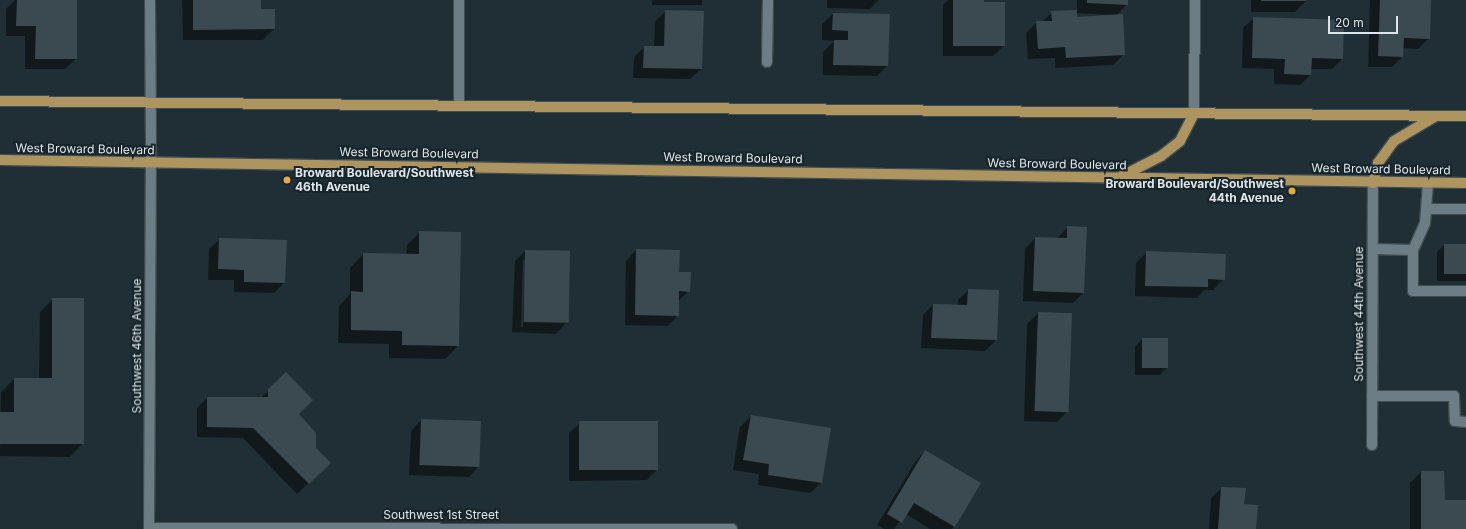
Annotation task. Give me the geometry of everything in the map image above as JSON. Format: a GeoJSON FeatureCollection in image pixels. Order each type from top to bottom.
{"type":"FeatureCollection","features":[{"type":"Feature","properties":{"kind":"main road"},"geometry":{"type":"LineString","coordinates":[[0,101],[459,104],[1466,116]]}},
{"type":"Feature","properties":{"kind":"main road"},"geometry":{"type":"LineString","coordinates":[[1120,177],[1160,156],[1180,141],[1194,113]]}},
{"type":"Feature","properties":{"kind":"main road"},"geometry":{"type":"LineString","coordinates":[[1373,183],[1378,163],[1394,141],[1436,116]]}},
{"type":"Feature","properties":{"kind":"main road","name":"West Broward Boulevard"},"geometry":{"type":"LineString","coordinates":[[0,160],[1120,177],[1373,183],[1466,183]]}},
{"type":"Feature","properties":{"kind":"street","name":"Southwest 46th Avenue"},"geometry":{"type":"LineString","coordinates":[[149,528],[151,163],[150,0]]}},
{"type":"Feature","properties":{"kind":"street"},"geometry":{"type":"LineString","coordinates":[[459,0],[459,104]]}},
{"type":"Feature","properties":{"kind":"street"},"geometry":{"type":"LineString","coordinates":[[767,62],[768,0]]}},
{"type":"Feature","properties":{"kind":"street"},"geometry":{"type":"LineString","coordinates":[[1194,113],[1196,0]]}},
{"type":"Feature","properties":{"kind":"street","name":"Southwest 44th Avenue"},"geometry":{"type":"LineString","coordinates":[[1372,445],[1373,183]]}},
{"type":"Feature","properties":{"kind":"street"},"geometry":{"type":"LineString","coordinates":[[1428,183],[1425,223],[1413,250],[1413,291],[1466,291]]}},
{"type":"Feature","properties":{"kind":"street"},"geometry":{"type":"LineString","coordinates":[[1427,209],[1466,209]]}},
{"type":"Feature","properties":{"kind":"street"},"geometry":{"type":"LineString","coordinates":[[1373,249],[1413,250]]}},
{"type":"Feature","properties":{"kind":"street"},"geometry":{"type":"LineString","coordinates":[[1372,396],[1454,396],[1455,422],[1466,422]]}},
{"type":"Feature","properties":{"kind":"street","name":"Southwest 1st Street"},"geometry":{"type":"LineString","coordinates":[[149,528],[732,529]]}},
{"type":"Feature","properties":{"kind":"building"},"geometry":{"type":"Polygon","coordinates":[[[17,0],[77,0],[77,59],[35,59],[36,26],[16,26],[17,0]]]}},
{"type":"Feature","properties":{"kind":"building"},"geometry":{"type":"Polygon","coordinates":[[[193,0],[261,0],[261,9],[275,9],[275,29],[193,30],[193,0]]]}},
{"type":"Feature","properties":{"kind":"building"},"geometry":{"type":"Polygon","coordinates":[[[953,0],[1005,2],[1005,46],[953,46],[953,0]]]}},
{"type":"Feature","properties":{"kind":"building"},"geometry":{"type":"Polygon","coordinates":[[[1087,0],[1128,0],[1128,5],[1087,3],[1087,0]]]}},
{"type":"Feature","properties":{"kind":"building"},"geometry":{"type":"Polygon","coordinates":[[[1306,0],[1306,1],[1261,1],[1306,0]]]}},
{"type":"Feature","properties":{"kind":"building"},"geometry":{"type":"Polygon","coordinates":[[[1380,0],[1431,0],[1430,39],[1404,38],[1403,57],[1378,56],[1380,0]]]}},
{"type":"Feature","properties":{"kind":"building"},"geometry":{"type":"Polygon","coordinates":[[[665,10],[704,11],[702,69],[643,68],[644,46],[664,46],[665,10]]]}},
{"type":"Feature","properties":{"kind":"building"},"geometry":{"type":"Polygon","coordinates":[[[1077,10],[1077,17],[1123,14],[1125,55],[1066,58],[1065,47],[1038,49],[1036,21],[1052,21],[1051,11],[1077,10]]]}},
{"type":"Feature","properties":{"kind":"building"},"geometry":{"type":"Polygon","coordinates":[[[833,13],[890,14],[888,66],[833,65],[834,40],[848,40],[848,31],[832,30],[833,13]]]}},
{"type":"Feature","properties":{"kind":"building"},"geometry":{"type":"Polygon","coordinates":[[[1253,17],[1344,20],[1343,59],[1312,58],[1311,75],[1284,74],[1285,59],[1252,58],[1253,17]]]}},
{"type":"Feature","properties":{"kind":"building"},"geometry":{"type":"Polygon","coordinates":[[[1067,226],[1087,227],[1084,293],[1033,291],[1035,237],[1067,238],[1067,226]]]}},
{"type":"Feature","properties":{"kind":"building"},"geometry":{"type":"Polygon","coordinates":[[[419,231],[461,232],[459,346],[402,345],[402,331],[351,330],[351,291],[363,292],[363,253],[419,254],[419,231]]]}},
{"type":"Feature","properties":{"kind":"building"},"geometry":{"type":"Polygon","coordinates":[[[219,238],[287,240],[285,283],[244,282],[244,270],[218,269],[219,238]]]}},
{"type":"Feature","properties":{"kind":"building"},"geometry":{"type":"Polygon","coordinates":[[[1444,244],[1466,244],[1466,274],[1444,274],[1444,244]]]}},
{"type":"Feature","properties":{"kind":"building"},"geometry":{"type":"Polygon","coordinates":[[[636,249],[680,250],[679,272],[691,272],[690,292],[679,291],[679,316],[635,315],[636,249]]]}},
{"type":"Feature","properties":{"kind":"building"},"geometry":{"type":"Polygon","coordinates":[[[525,250],[570,251],[569,323],[524,322],[525,250]]]}},
{"type":"Feature","properties":{"kind":"building"},"geometry":{"type":"Polygon","coordinates":[[[1146,251],[1226,254],[1225,280],[1208,279],[1208,287],[1145,286],[1146,251]]]}},
{"type":"Feature","properties":{"kind":"building"},"geometry":{"type":"Polygon","coordinates":[[[968,289],[999,290],[997,340],[931,338],[933,304],[967,305],[968,289]]]}},
{"type":"Feature","properties":{"kind":"building"},"geometry":{"type":"Polygon","coordinates":[[[52,298],[84,298],[84,444],[0,444],[0,412],[14,412],[14,378],[52,378],[52,298]]]}},
{"type":"Feature","properties":{"kind":"building"},"geometry":{"type":"Polygon","coordinates":[[[1038,312],[1072,313],[1069,412],[1035,411],[1038,312]]]}},
{"type":"Feature","properties":{"kind":"building"},"geometry":{"type":"Polygon","coordinates":[[[1142,338],[1168,338],[1168,368],[1142,368],[1142,338]]]}},
{"type":"Feature","properties":{"kind":"building"},"geometry":{"type":"Polygon","coordinates":[[[286,372],[313,400],[299,414],[316,433],[316,448],[331,463],[309,484],[253,428],[207,427],[207,397],[268,397],[268,389],[286,372]]]}},
{"type":"Feature","properties":{"kind":"building"},"geometry":{"type":"Polygon","coordinates":[[[751,415],[831,428],[822,483],[768,475],[769,464],[743,460],[751,415]]]}},
{"type":"Feature","properties":{"kind":"building"},"geometry":{"type":"Polygon","coordinates":[[[421,419],[481,421],[479,467],[419,465],[421,419]]]}},
{"type":"Feature","properties":{"kind":"building"},"geometry":{"type":"Polygon","coordinates":[[[579,421],[658,421],[658,470],[579,470],[579,421]]]}},
{"type":"Feature","properties":{"kind":"building"},"geometry":{"type":"Polygon","coordinates":[[[925,450],[981,483],[955,527],[914,503],[902,523],[887,514],[925,450]]]}},
{"type":"Feature","properties":{"kind":"building"},"geometry":{"type":"Polygon","coordinates":[[[1421,471],[1444,471],[1445,500],[1466,500],[1466,529],[1421,529],[1421,471]]]}},
{"type":"Feature","properties":{"kind":"building"},"geometry":{"type":"Polygon","coordinates":[[[1221,487],[1246,488],[1244,504],[1258,505],[1256,529],[1218,529],[1221,487]]]}},
{"type":"Feature","properties":{"kind":"place","name":"Broward Boulevard/Southwest 46th Avenue"},"geometry":{"type":"Point","coordinates":[287,180]}},
{"type":"Feature","properties":{"kind":"place","name":"Broward Boulevard/Southwest 44th Avenue"},"geometry":{"type":"Point","coordinates":[1292,191]}}]}
